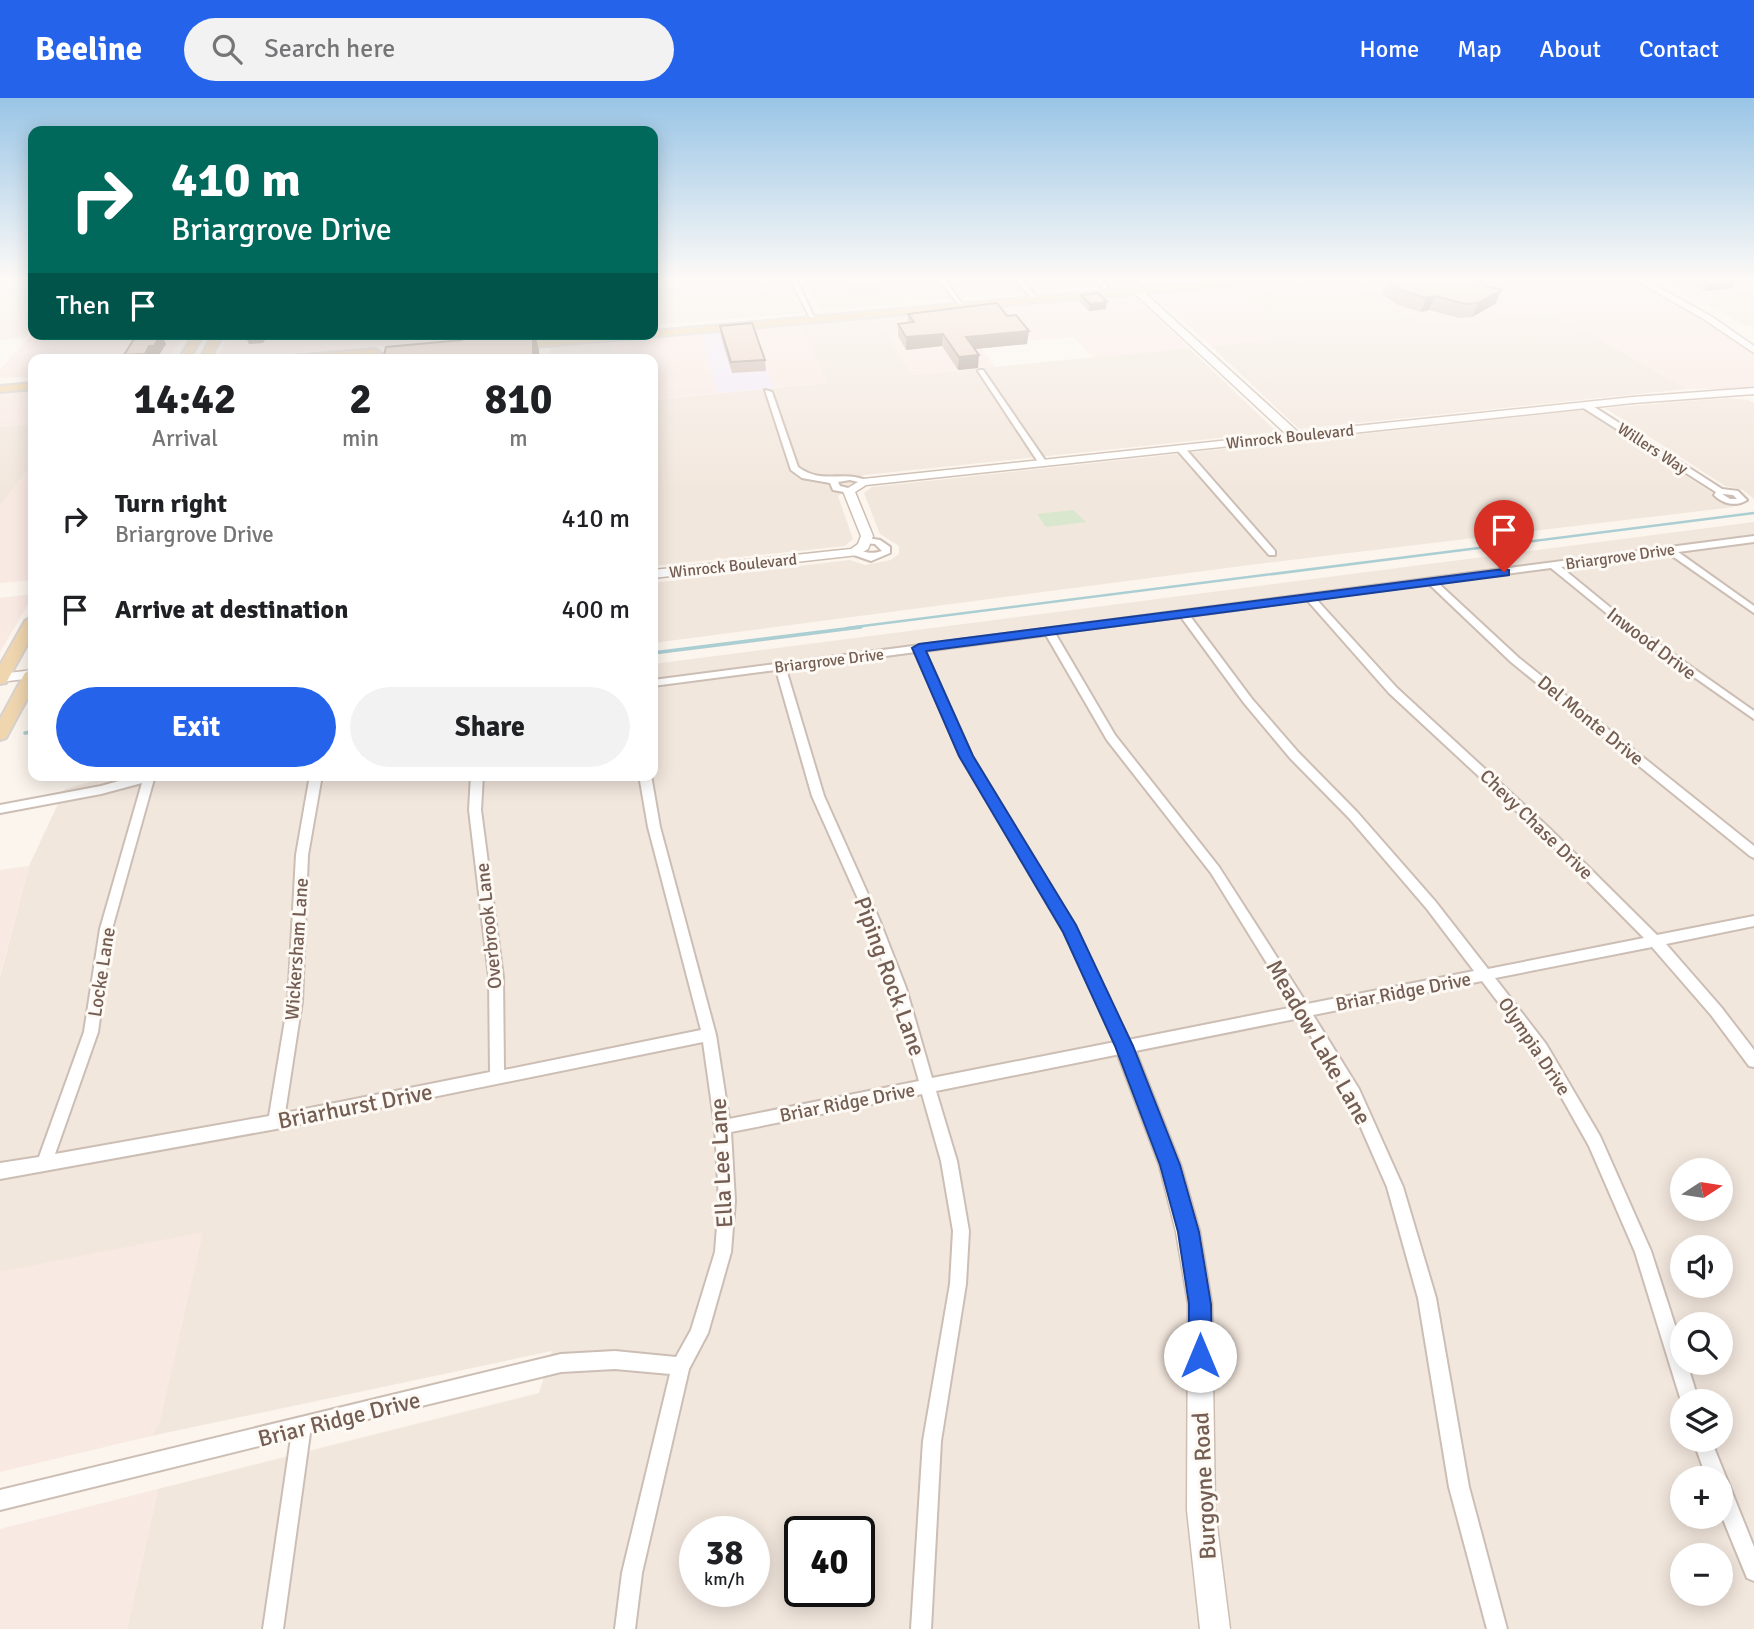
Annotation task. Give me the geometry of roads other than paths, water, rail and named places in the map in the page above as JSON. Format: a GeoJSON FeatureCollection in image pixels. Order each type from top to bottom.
{"type":"FeatureCollection","features":[{"type":"Feature","properties":{"kind":"main road"},"geometry":{"type":"LineString","coordinates":[[374,354],[415,351],[396,354]]}},
{"type":"Feature","properties":{"kind":"main road"},"geometry":{"type":"LineString","coordinates":[[0,383],[28,380]]}},
{"type":"Feature","properties":{"kind":"main road"},"geometry":{"type":"LineString","coordinates":[[0,389],[28,386]]}},
{"type":"Feature","properties":{"kind":"main road"},"geometry":{"type":"LineString","coordinates":[[0,679],[28,630]]}},
{"type":"Feature","properties":{"kind":"main road"},"geometry":{"type":"LineString","coordinates":[[0,734],[28,683]]}},
{"type":"Feature","properties":{"kind":"street"},"geometry":{"type":"LineString","coordinates":[[1200,348],[1294,435]]}},
{"type":"Feature","properties":{"kind":"street"},"geometry":{"type":"LineString","coordinates":[[981,371],[1043,463]]}},
{"type":"Feature","properties":{"kind":"street"},"geometry":{"type":"LineString","coordinates":[[768,392],[794,468],[805,476],[834,481],[836,488],[849,491]]}},
{"type":"Feature","properties":{"kind":"street","name":"Winrock Boulevard"},"geometry":{"type":"LineString","coordinates":[[658,573],[854,552],[871,558],[886,553],[887,549],[883,545],[867,541],[849,491],[863,482],[1586,405],[1718,393],[1754,394]]}},
{"type":"Feature","properties":{"kind":"street","name":"Willers Way"},"geometry":{"type":"LineString","coordinates":[[1586,405],[1720,491]]}},
{"type":"Feature","properties":{"kind":"street"},"geometry":{"type":"LineString","coordinates":[[1181,449],[1272,553]]}},
{"type":"Feature","properties":{"kind":"street","name":"Winrock Boulevard"},"geometry":{"type":"LineString","coordinates":[[834,481],[851,477],[863,482]]}},
{"type":"Feature","properties":{"kind":"street","name":"Briargrove Drive"},"geometry":{"type":"LineString","coordinates":[[658,682],[1754,539]]}},
{"type":"Feature","properties":{"kind":"street"},"geometry":{"type":"LineString","coordinates":[[854,552],[867,541]]}},
{"type":"Feature","properties":{"kind":"street"},"geometry":{"type":"LineString","coordinates":[[1670,550],[1754,610]]}},
{"type":"Feature","properties":{"kind":"street","name":"Inwood Drive"},"geometry":{"type":"LineString","coordinates":[[1553,565],[1630,628],[1754,716]]}},
{"type":"Feature","properties":{"kind":"street","name":"Del Monte Drive"},"geometry":{"type":"LineString","coordinates":[[1432,582],[1516,660],[1754,853]]}},
{"type":"Feature","properties":{"kind":"street","name":"Chevy Chase Drive"},"geometry":{"type":"LineString","coordinates":[[1308,597],[1404,700],[1551,834],[1654,941],[1730,1027],[1754,1061]]}},
{"type":"Feature","properties":{"kind":"street","name":"Olympia Drive"},"geometry":{"type":"LineString","coordinates":[[1183,613],[1248,701],[1294,755],[1353,815],[1486,974],[1541,1048],[1595,1142],[1643,1251],[1686,1389]]}},
{"type":"Feature","properties":{"kind":"street","name":"Meadow Lake Lane"},"geometry":{"type":"LineString","coordinates":[[1049,631],[1111,737],[1215,870],[1305,1010],[1354,1094],[1395,1187],[1427,1298],[1460,1487],[1497,1629]]}},
{"type":"Feature","properties":{"kind":"street","name":"Burgoyne Road"},"geometry":{"type":"LineString","coordinates":[[919,648],[966,756],[1070,930],[1124,1046],[1170,1165],[1188,1232],[1200,1304],[1201,1510],[1215,1629]]}},
{"type":"Feature","properties":{"kind":"street","name":"Piping Rock Lane"},"geometry":{"type":"LineString","coordinates":[[780,666],[818,796],[873,919],[899,988],[949,1161],[961,1231],[958,1284],[932,1441],[920,1629]]}},
{"type":"Feature","properties":{"kind":"street"},"geometry":{"type":"LineString","coordinates":[[0,679],[28,675]]}},
{"type":"Feature","properties":{"kind":"street"},"geometry":{"type":"LineString","coordinates":[[0,809],[102,790],[134,781]]}},
{"type":"Feature","properties":{"kind":"street","name":"Locke Lane"},"geometry":{"type":"LineString","coordinates":[[44,1163],[91,1032],[106,929],[150,781]]}},
{"type":"Feature","properties":{"kind":"street","name":"Wickersham Lane"},"geometry":{"type":"LineString","coordinates":[[275,1122],[295,1002],[303,855],[315,781]]}},
{"type":"Feature","properties":{"kind":"street","name":"Overbrook Lane"},"geometry":{"type":"LineString","coordinates":[[477,781],[475,810],[495,977],[497,1078]]}},
{"type":"Feature","properties":{"kind":"street","name":"Ella Lee Lane"},"geometry":{"type":"LineString","coordinates":[[625,1629],[632,1573],[681,1366],[699,1333],[723,1252],[727,1201],[723,1127],[709,1035],[654,827],[646,781]]}},
{"type":"Feature","properties":{"kind":"street","name":"Briar Ridge Drive"},"geometry":{"type":"LineString","coordinates":[[723,1127],[1754,921]]}},
{"type":"Feature","properties":{"kind":"street","name":"Briarhurst Drive"},"geometry":{"type":"LineString","coordinates":[[0,1171],[275,1122],[709,1035]]}},
{"type":"Feature","properties":{"kind":"street","name":"Briar Ridge Drive"},"geometry":{"type":"LineString","coordinates":[[0,1500],[561,1363],[615,1360],[681,1366]]}},
{"type":"Feature","properties":{"kind":"street"},"geometry":{"type":"LineString","coordinates":[[272,1629],[302,1428]]}},
{"type":"Feature","properties":{"kind":"street"},"geometry":{"type":"LineString","coordinates":[[1733,1519],[1754,1571]]}},
{"type":"Feature","properties":{"kind":"waterway"},"geometry":{"type":"LineString","coordinates":[[847,628],[1754,513]]}},
{"type":"Feature","properties":{"kind":"waterway"},"geometry":{"type":"LineString","coordinates":[[658,652],[861,627]]}}]}
